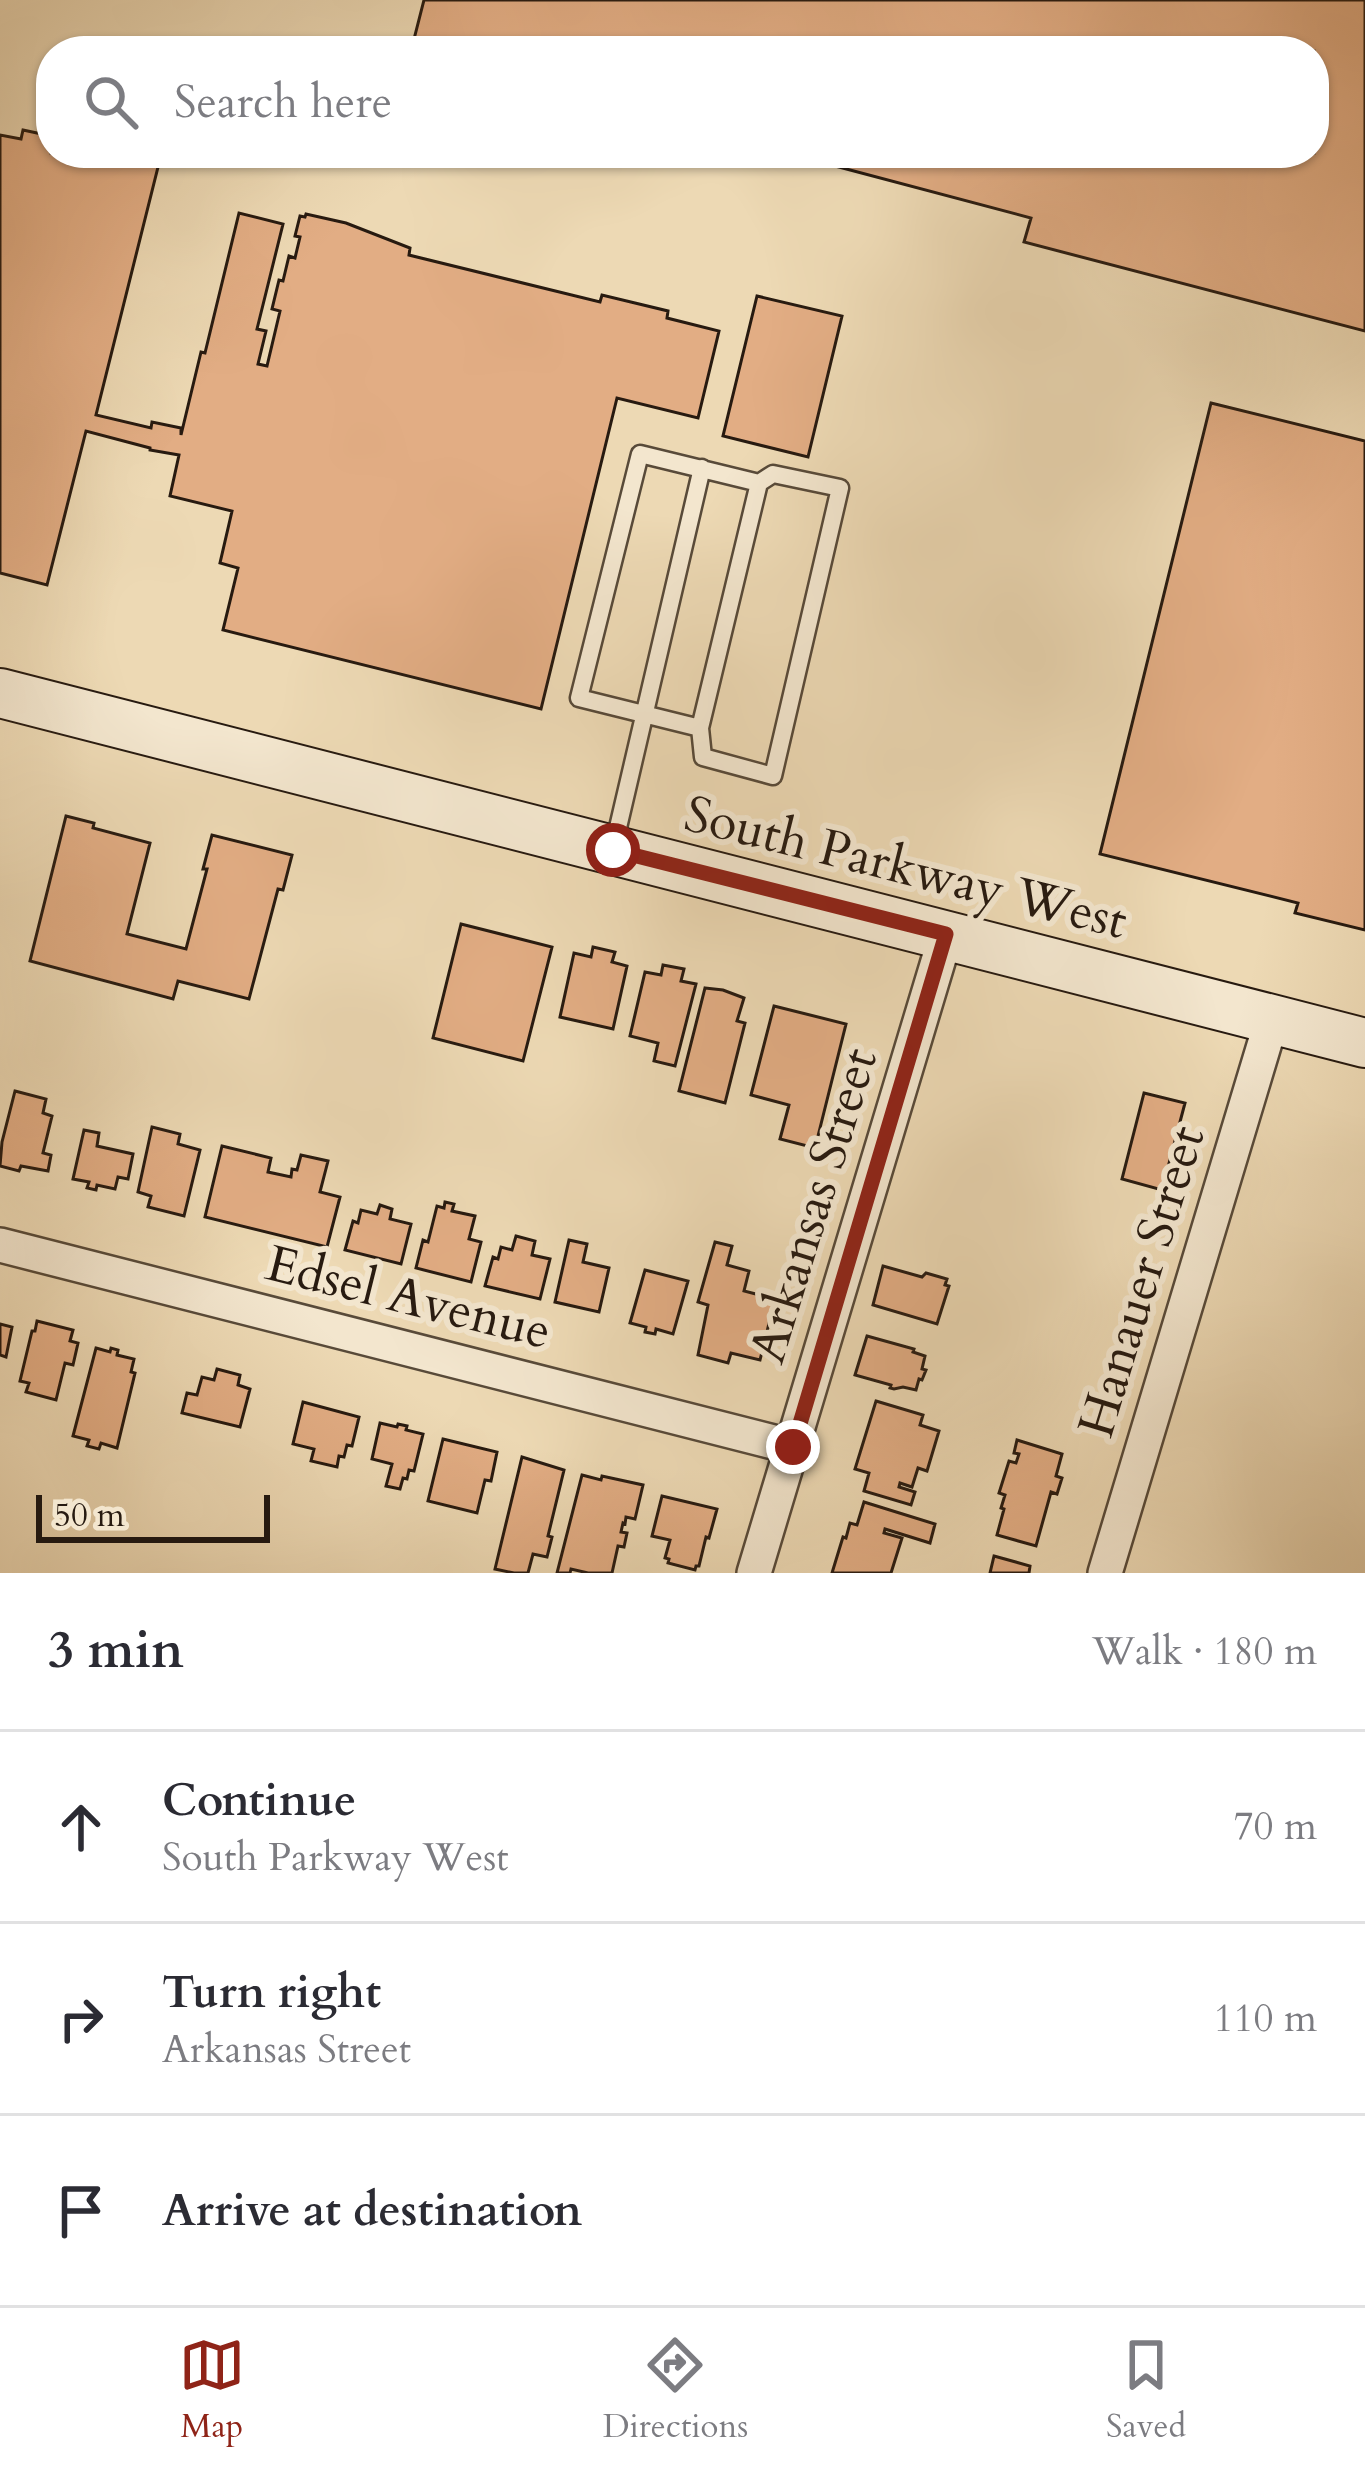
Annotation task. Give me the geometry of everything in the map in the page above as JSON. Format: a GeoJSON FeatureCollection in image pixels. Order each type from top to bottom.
{"type":"FeatureCollection","features":[{"type":"Feature","properties":{"kind":"main road","name":"South Parkway West"},"geometry":{"type":"LineString","coordinates":[[0,693],[1365,1043]]}},
{"type":"Feature","properties":{"kind":"street","name":"Arkansas Street"},"geometry":{"type":"LineString","coordinates":[[754,1573],[946,934]]}},
{"type":"Feature","properties":{"kind":"street","name":"Hanauer Street"},"geometry":{"type":"LineString","coordinates":[[1105,1573],[1272,1019]]}},
{"type":"Feature","properties":{"kind":"street","name":"Edsel Avenue"},"geometry":{"type":"LineString","coordinates":[[0,1245],[793,1447]]}},
{"type":"Feature","properties":{"kind":"lane"},"geometry":{"type":"LineString","coordinates":[[700,728],[580,698],[640,454],[759,483]]}},
{"type":"Feature","properties":{"kind":"lane"},"geometry":{"type":"LineString","coordinates":[[613,850],[702,468]]}},
{"type":"Feature","properties":{"kind":"lane"},"geometry":{"type":"LineString","coordinates":[[773,473],[840,488],[773,776],[703,758],[700,728],[759,483],[773,473]]}},
{"type":"Feature","properties":{"kind":"building"},"geometry":{"type":"Polygon","coordinates":[[[424,0],[1365,0],[1365,331],[1024,242],[1031,218],[843,168],[1329,168],[1329,36],[415,36],[424,0]]]}},
{"type":"Feature","properties":{"kind":"building"},"geometry":{"type":"Polygon","coordinates":[[[23,130],[36,133],[36,168],[158,168],[96,415],[151,428],[152,422],[181,428],[181,435],[239,213],[283,224],[257,329],[266,331],[258,364],[267,366],[280,311],[272,309],[279,280],[283,281],[289,256],[295,258],[300,216],[306,214],[346,223],[410,248],[409,255],[600,302],[602,295],[668,311],[667,318],[719,331],[698,418],[617,398],[541,709],[223,630],[238,568],[220,563],[232,511],[170,496],[179,455],[86,431],[47,585],[0,573],[0,135],[21,139],[23,130]]]}},
{"type":"Feature","properties":{"kind":"building"},"geometry":{"type":"Polygon","coordinates":[[[757,296],[842,316],[808,457],[723,436],[757,296]]]}},
{"type":"Feature","properties":{"kind":"building"},"geometry":{"type":"Polygon","coordinates":[[[1211,403],[1365,441],[1365,930],[1295,913],[1298,903],[1100,854],[1211,403]]]}},
{"type":"Feature","properties":{"kind":"building"},"geometry":{"type":"Polygon","coordinates":[[[66,816],[150,843],[127,934],[186,949],[212,835],[292,855],[283,890],[278,889],[249,999],[178,981],[173,999],[30,961],[66,816]]]}},
{"type":"Feature","properties":{"kind":"building"},"geometry":{"type":"Polygon","coordinates":[[[461,924],[552,947],[523,1061],[433,1038],[461,924]]]}},
{"type":"Feature","properties":{"kind":"building"},"geometry":{"type":"Polygon","coordinates":[[[593,947],[615,952],[612,962],[627,966],[613,1029],[560,1017],[574,953],[591,957],[593,947]]]}},
{"type":"Feature","properties":{"kind":"building"},"geometry":{"type":"Polygon","coordinates":[[[663,965],[684,969],[681,981],[696,984],[675,1066],[654,1061],[658,1043],[630,1036],[645,972],[661,975],[663,965]]]}},
{"type":"Feature","properties":{"kind":"building"},"geometry":{"type":"Polygon","coordinates":[[[705,988],[744,998],[737,1021],[745,1023],[725,1103],[679,1091],[705,988]]]}},
{"type":"Feature","properties":{"kind":"building"},"geometry":{"type":"Polygon","coordinates":[[[774,1006],[846,1024],[815,1148],[780,1139],[789,1105],[751,1095],[774,1006]]]}},
{"type":"Feature","properties":{"kind":"building"},"geometry":{"type":"Polygon","coordinates":[[[15,1091],[46,1099],[43,1113],[52,1116],[43,1153],[51,1155],[48,1171],[0,1166],[15,1091]]]}},
{"type":"Feature","properties":{"kind":"building"},"geometry":{"type":"Polygon","coordinates":[[[1144,1093],[1185,1103],[1162,1190],[1122,1179],[1144,1093]]]}},
{"type":"Feature","properties":{"kind":"building"},"geometry":{"type":"Polygon","coordinates":[[[152,1127],[180,1134],[178,1144],[200,1150],[184,1216],[148,1207],[151,1196],[138,1192],[152,1127]]]}},
{"type":"Feature","properties":{"kind":"building"},"geometry":{"type":"Polygon","coordinates":[[[84,1130],[99,1133],[97,1146],[133,1154],[128,1179],[118,1177],[115,1189],[87,1188],[89,1182],[73,1179],[84,1130]]]}},
{"type":"Feature","properties":{"kind":"building"},"geometry":{"type":"Polygon","coordinates":[[[222,1146],[271,1158],[268,1172],[291,1177],[301,1155],[328,1161],[320,1192],[340,1197],[327,1247],[205,1217],[222,1146]]]}},
{"type":"Feature","properties":{"kind":"building"},"geometry":{"type":"Polygon","coordinates":[[[445,1202],[454,1204],[452,1211],[475,1216],[469,1239],[481,1242],[471,1282],[416,1268],[437,1206],[444,1208],[445,1202]]]}},
{"type":"Feature","properties":{"kind":"building"},"geometry":{"type":"Polygon","coordinates":[[[380,1205],[392,1209],[390,1219],[411,1224],[401,1264],[345,1250],[361,1210],[377,1214],[380,1205]]]}},
{"type":"Feature","properties":{"kind":"building"},"geometry":{"type":"Polygon","coordinates":[[[516,1236],[535,1241],[532,1255],[550,1259],[540,1299],[485,1286],[493,1257],[498,1259],[501,1247],[512,1250],[516,1236]]]}},
{"type":"Feature","properties":{"kind":"building"},"geometry":{"type":"Polygon","coordinates":[[[569,1240],[587,1244],[583,1262],[609,1268],[599,1312],[555,1302],[569,1240]]]}},
{"type":"Feature","properties":{"kind":"building"},"geometry":{"type":"Polygon","coordinates":[[[715,1242],[732,1246],[727,1265],[749,1271],[744,1291],[775,1299],[760,1360],[731,1353],[728,1363],[698,1355],[708,1305],[698,1302],[715,1242]]]}},
{"type":"Feature","properties":{"kind":"building"},"geometry":{"type":"Polygon","coordinates":[[[883,1266],[947,1279],[937,1324],[873,1305],[883,1266]]]}},
{"type":"Feature","properties":{"kind":"building"},"geometry":{"type":"Polygon","coordinates":[[[645,1270],[688,1281],[673,1334],[656,1329],[655,1334],[645,1332],[646,1327],[630,1323],[645,1270]]]}},
{"type":"Feature","properties":{"kind":"building"},"geometry":{"type":"Polygon","coordinates":[[[37,1321],[73,1330],[70,1341],[78,1343],[73,1365],[65,1363],[56,1400],[26,1392],[29,1383],[20,1381],[37,1321]]]}},
{"type":"Feature","properties":{"kind":"building"},"geometry":{"type":"Polygon","coordinates":[[[0,1324],[12,1327],[6,1357],[0,1355],[0,1324]]]}},
{"type":"Feature","properties":{"kind":"building"},"geometry":{"type":"Polygon","coordinates":[[[867,1336],[925,1356],[922,1369],[926,1370],[916,1390],[894,1389],[855,1375],[867,1336]]]}},
{"type":"Feature","properties":{"kind":"building"},"geometry":{"type":"Polygon","coordinates":[[[96,1348],[118,1350],[117,1355],[134,1359],[131,1372],[135,1373],[117,1448],[101,1443],[99,1449],[87,1446],[89,1440],[73,1436],[96,1348]]]}},
{"type":"Feature","properties":{"kind":"building"},"geometry":{"type":"Polygon","coordinates":[[[217,1369],[240,1375],[238,1385],[250,1389],[240,1427],[182,1413],[187,1393],[197,1395],[202,1377],[214,1380],[217,1369]]]}},
{"type":"Feature","properties":{"kind":"building"},"geometry":{"type":"Polygon","coordinates":[[[876,1401],[923,1415],[920,1425],[939,1431],[927,1471],[918,1468],[912,1487],[900,1483],[899,1487],[915,1492],[911,1505],[864,1491],[869,1473],[855,1469],[876,1401]]]}},
{"type":"Feature","properties":{"kind":"building"},"geometry":{"type":"Polygon","coordinates":[[[303,1402],[359,1417],[352,1446],[347,1445],[344,1457],[339,1456],[337,1467],[311,1461],[314,1449],[293,1444],[303,1402]]]}},
{"type":"Feature","properties":{"kind":"building"},"geometry":{"type":"Polygon","coordinates":[[[380,1423],[407,1426],[406,1430],[423,1434],[414,1471],[409,1470],[400,1489],[386,1486],[392,1464],[372,1459],[380,1423]]]}},
{"type":"Feature","properties":{"kind":"building"},"geometry":{"type":"Polygon","coordinates":[[[443,1439],[497,1452],[477,1513],[428,1501],[443,1439]]]}},
{"type":"Feature","properties":{"kind":"building"},"geometry":{"type":"Polygon","coordinates":[[[1017,1440],[1062,1454],[1056,1476],[1062,1478],[1057,1494],[1051,1492],[1036,1546],[997,1535],[1005,1495],[999,1493],[1009,1461],[1016,1463],[1017,1440]]]}},
{"type":"Feature","properties":{"kind":"building"},"geometry":{"type":"Polygon","coordinates":[[[522,1457],[564,1470],[547,1557],[533,1554],[528,1573],[514,1573],[495,1569],[522,1457]]]}},
{"type":"Feature","properties":{"kind":"building"},"geometry":{"type":"Polygon","coordinates":[[[582,1475],[643,1485],[635,1519],[626,1517],[623,1523],[624,1547],[618,1546],[612,1573],[571,1569],[557,1573],[582,1475]]]}},
{"type":"Feature","properties":{"kind":"building"},"geometry":{"type":"Polygon","coordinates":[[[662,1496],[717,1509],[695,1570],[668,1563],[670,1540],[652,1536],[662,1496]]]}},
{"type":"Feature","properties":{"kind":"building"},"geometry":{"type":"Polygon","coordinates":[[[864,1502],[935,1524],[930,1543],[885,1529],[884,1533],[902,1538],[891,1573],[832,1573],[843,1537],[850,1523],[857,1525],[864,1502]]]}},
{"type":"Feature","properties":{"kind":"building"},"geometry":{"type":"Polygon","coordinates":[[[994,1556],[1030,1566],[1029,1573],[990,1573],[994,1556]]]}},
{"type":"Feature","properties":{"kind":"route"},"geometry":{"type":"LineString","coordinates":[[613,850],[946,934],[793,1447]]}}]}
